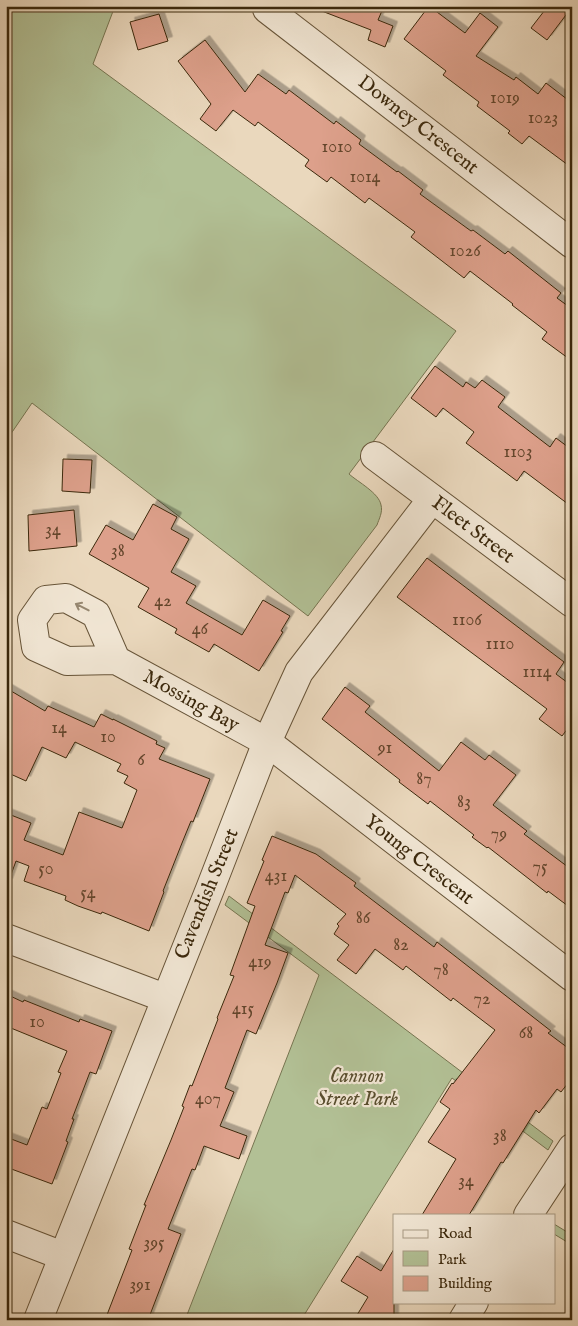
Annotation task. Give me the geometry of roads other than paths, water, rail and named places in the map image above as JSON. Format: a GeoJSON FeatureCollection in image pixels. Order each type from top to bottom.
{"type":"FeatureCollection","features":[{"type":"Feature","properties":{"kind":"street","name":"Downey Crescent"},"geometry":{"type":"LineString","coordinates":[[268,6],[267,9],[572,244]]}},
{"type":"Feature","properties":{"kind":"street","name":"Fleet Street"},"geometry":{"type":"LineString","coordinates":[[375,456],[572,603]]}},
{"type":"Feature","properties":{"kind":"street","name":"Cavendish Street"},"geometry":{"type":"LineString","coordinates":[[38,1320],[266,742],[299,672],[432,499]]}},
{"type":"Feature","properties":{"kind":"street","name":"Mossing Bay"},"geometry":{"type":"LineString","coordinates":[[116,660],[266,742]]}},
{"type":"Feature","properties":{"kind":"street","name":"Young Crescent"},"geometry":{"type":"LineString","coordinates":[[266,742],[572,977]]}},
{"type":"Feature","properties":{"kind":"street"},"geometry":{"type":"LineString","coordinates":[[6,938],[165,998]]}},
{"type":"Feature","properties":{"kind":"street"},"geometry":{"type":"LineString","coordinates":[[529,1214],[572,1148]]}},
{"type":"Feature","properties":{"kind":"street"},"geometry":{"type":"LineString","coordinates":[[6,1234],[63,1256]]}},
{"type":"Feature","properties":{"kind":"street"},"geometry":{"type":"LineString","coordinates":[[463,1320],[473,1304]]}},
{"type":"Feature","properties":{"kind":"park label","name":"Cannon Street Park"},"geometry":{"type":"Point","coordinates":[357,1088]}}]}
